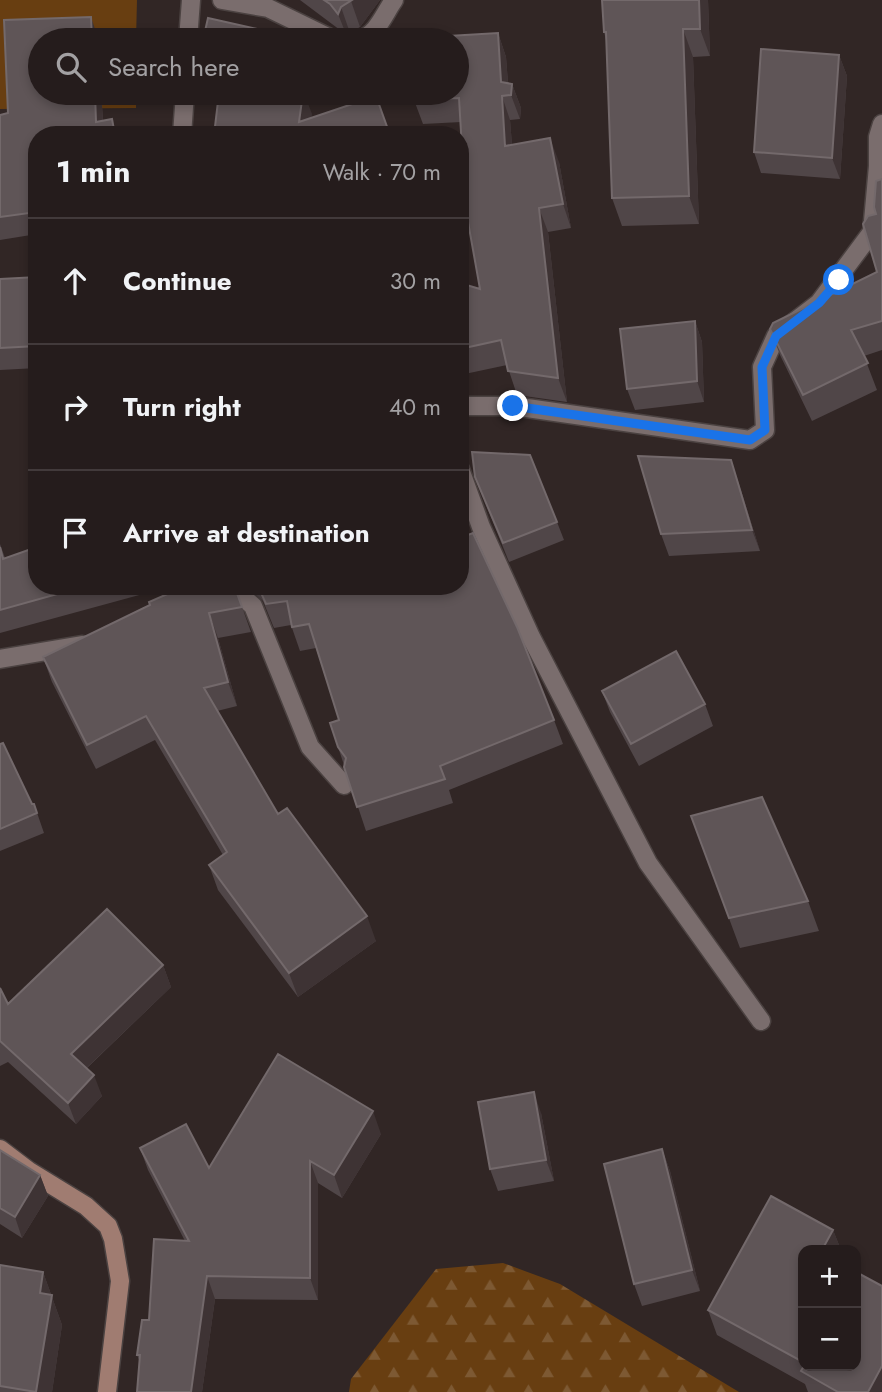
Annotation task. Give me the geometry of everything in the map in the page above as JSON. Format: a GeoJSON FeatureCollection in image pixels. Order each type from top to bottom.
{"type":"FeatureCollection","features":[{"type":"Feature","properties":{"kind":"street"},"geometry":{"type":"LineString","coordinates":[[189,28],[191,0]]}},
{"type":"Feature","properties":{"kind":"street"},"geometry":{"type":"LineString","coordinates":[[222,0],[268,8],[309,28]]}},
{"type":"Feature","properties":{"kind":"street"},"geometry":{"type":"LineString","coordinates":[[377,28],[394,0]]}},
{"type":"Feature","properties":{"kind":"street"},"geometry":{"type":"LineString","coordinates":[[183,126],[184,105]]}},
{"type":"Feature","properties":{"kind":"street"},"geometry":{"type":"LineString","coordinates":[[469,406],[513,406],[750,440],[765,430],[762,367],[776,336],[819,303],[872,232],[878,137],[882,124]]}},
{"type":"Feature","properties":{"kind":"street"},"geometry":{"type":"LineString","coordinates":[[469,494],[481,527],[531,637],[648,863],[761,1021]]}},
{"type":"Feature","properties":{"kind":"street"},"geometry":{"type":"LineString","coordinates":[[240,595],[253,606],[310,747],[344,785]]}},
{"type":"Feature","properties":{"kind":"street"},"geometry":{"type":"LineString","coordinates":[[0,659],[79,646],[102,637]]}},
{"type":"Feature","properties":{"kind":"street"},"geometry":{"type":"LineString","coordinates":[[0,1149],[29,1171],[86,1206],[108,1226],[113,1239],[120,1281],[107,1392]]}},
{"type":"Feature","properties":{"kind":"green space"},"geometry":{"type":"Polygon","coordinates":[[[0,0],[137,0],[136,28],[28,28],[28,105],[136,105],[136,108],[0,109],[0,0]]]}},
{"type":"Feature","properties":{"kind":"green space"},"geometry":{"type":"Polygon","coordinates":[[[503,1263],[560,1284],[739,1392],[349,1392],[351,1379],[436,1269],[503,1263]]]}},
{"type":"Feature","properties":{"kind":"building"},"geometry":{"type":"Polygon","coordinates":[[[324,0],[352,0],[341,7],[338,14],[324,0]]]}},
{"type":"Feature","properties":{"kind":"building"},"geometry":{"type":"Polygon","coordinates":[[[602,0],[699,0],[700,29],[683,29],[689,196],[612,198],[606,32],[602,0]]]}},
{"type":"Feature","properties":{"kind":"building"},"geometry":{"type":"Polygon","coordinates":[[[91,17],[91,28],[28,28],[28,105],[95,105],[96,122],[112,119],[113,126],[28,126],[28,213],[0,217],[0,115],[8,113],[4,20],[91,17]]]}},
{"type":"Feature","properties":{"kind":"building"},"geometry":{"type":"Polygon","coordinates":[[[208,18],[253,28],[206,28],[208,18]]]}},
{"type":"Feature","properties":{"kind":"building"},"geometry":{"type":"Polygon","coordinates":[[[498,33],[501,82],[512,84],[511,95],[502,96],[505,146],[550,138],[563,204],[539,208],[558,378],[508,371],[501,340],[469,347],[469,286],[480,289],[469,227],[469,126],[461,126],[459,105],[469,105],[469,35],[498,33]]]}},
{"type":"Feature","properties":{"kind":"building"},"geometry":{"type":"Polygon","coordinates":[[[761,49],[839,55],[832,158],[754,152],[761,49]]]}},
{"type":"Feature","properties":{"kind":"building"},"geometry":{"type":"Polygon","coordinates":[[[218,105],[301,105],[299,122],[349,105],[379,105],[387,126],[215,126],[218,105]]]}},
{"type":"Feature","properties":{"kind":"building"},"geometry":{"type":"Polygon","coordinates":[[[882,179],[882,321],[851,330],[868,363],[803,395],[770,329],[773,323],[877,272],[863,224],[868,216],[876,214],[876,181],[882,179]]]}},
{"type":"Feature","properties":{"kind":"building"},"geometry":{"type":"Polygon","coordinates":[[[28,277],[28,346],[0,348],[0,279],[28,277]]]}},
{"type":"Feature","properties":{"kind":"building"},"geometry":{"type":"Polygon","coordinates":[[[695,321],[697,381],[627,389],[620,329],[695,321]]]}},
{"type":"Feature","properties":{"kind":"building"},"geometry":{"type":"Polygon","coordinates":[[[472,452],[530,455],[557,522],[503,543],[475,477],[472,452]]]}},
{"type":"Feature","properties":{"kind":"building"},"geometry":{"type":"Polygon","coordinates":[[[638,456],[731,460],[752,530],[661,534],[638,456]]]}},
{"type":"Feature","properties":{"kind":"building"},"geometry":{"type":"Polygon","coordinates":[[[473,533],[517,627],[554,720],[440,766],[445,779],[357,807],[344,767],[346,758],[338,747],[330,723],[339,720],[309,624],[292,627],[287,601],[266,604],[262,595],[469,595],[469,535],[473,533]]]}},
{"type":"Feature","properties":{"kind":"building"},"geometry":{"type":"Polygon","coordinates":[[[0,547],[3,559],[28,550],[28,595],[54,595],[0,610],[0,547]]]}},
{"type":"Feature","properties":{"kind":"building"},"geometry":{"type":"Polygon","coordinates":[[[165,595],[238,595],[242,607],[209,613],[228,682],[204,688],[278,814],[287,808],[367,916],[289,973],[209,865],[227,852],[146,716],[87,745],[43,657],[150,605],[149,602],[165,595]]]}},
{"type":"Feature","properties":{"kind":"building"},"geometry":{"type":"Polygon","coordinates":[[[676,651],[705,704],[631,744],[602,691],[676,651]]]}},
{"type":"Feature","properties":{"kind":"building"},"geometry":{"type":"Polygon","coordinates":[[[3,743],[37,813],[0,829],[0,744],[3,743]]]}},
{"type":"Feature","properties":{"kind":"building"},"geometry":{"type":"Polygon","coordinates":[[[762,797],[808,901],[729,918],[691,816],[762,797]]]}},
{"type":"Feature","properties":{"kind":"building"},"geometry":{"type":"Polygon","coordinates":[[[107,909],[163,965],[71,1054],[94,1075],[68,1103],[0,1041],[0,988],[8,1004],[107,909]]]}},
{"type":"Feature","properties":{"kind":"building"},"geometry":{"type":"Polygon","coordinates":[[[278,1054],[373,1111],[334,1175],[310,1161],[310,1278],[207,1276],[191,1392],[137,1392],[140,1355],[137,1355],[142,1320],[149,1320],[154,1239],[189,1241],[140,1148],[186,1124],[209,1168],[278,1054]]]}},
{"type":"Feature","properties":{"kind":"building"},"geometry":{"type":"Polygon","coordinates":[[[534,1092],[546,1160],[490,1169],[478,1102],[534,1092]]]}},
{"type":"Feature","properties":{"kind":"building"},"geometry":{"type":"Polygon","coordinates":[[[662,1149],[692,1270],[634,1284],[604,1164],[662,1149]]]}},
{"type":"Feature","properties":{"kind":"building"},"geometry":{"type":"Polygon","coordinates":[[[0,1150],[40,1175],[15,1217],[0,1208],[0,1150]]]}},
{"type":"Feature","properties":{"kind":"building"},"geometry":{"type":"Polygon","coordinates":[[[771,1196],[833,1230],[825,1245],[798,1245],[798,1359],[708,1310],[771,1196]]]}},
{"type":"Feature","properties":{"kind":"building"},"geometry":{"type":"Polygon","coordinates":[[[0,1265],[43,1272],[40,1293],[52,1295],[36,1392],[0,1386],[0,1265]]]}},
{"type":"Feature","properties":{"kind":"building"},"geometry":{"type":"Polygon","coordinates":[[[861,1275],[882,1286],[882,1366],[868,1392],[838,1392],[801,1371],[861,1371],[861,1275]]]}},
{"type":"Feature","properties":{"kind":"route"},"geometry":{"type":"LineString","coordinates":[[513,406],[750,440],[765,430],[762,367],[776,336],[819,303],[839,280]]}}]}
